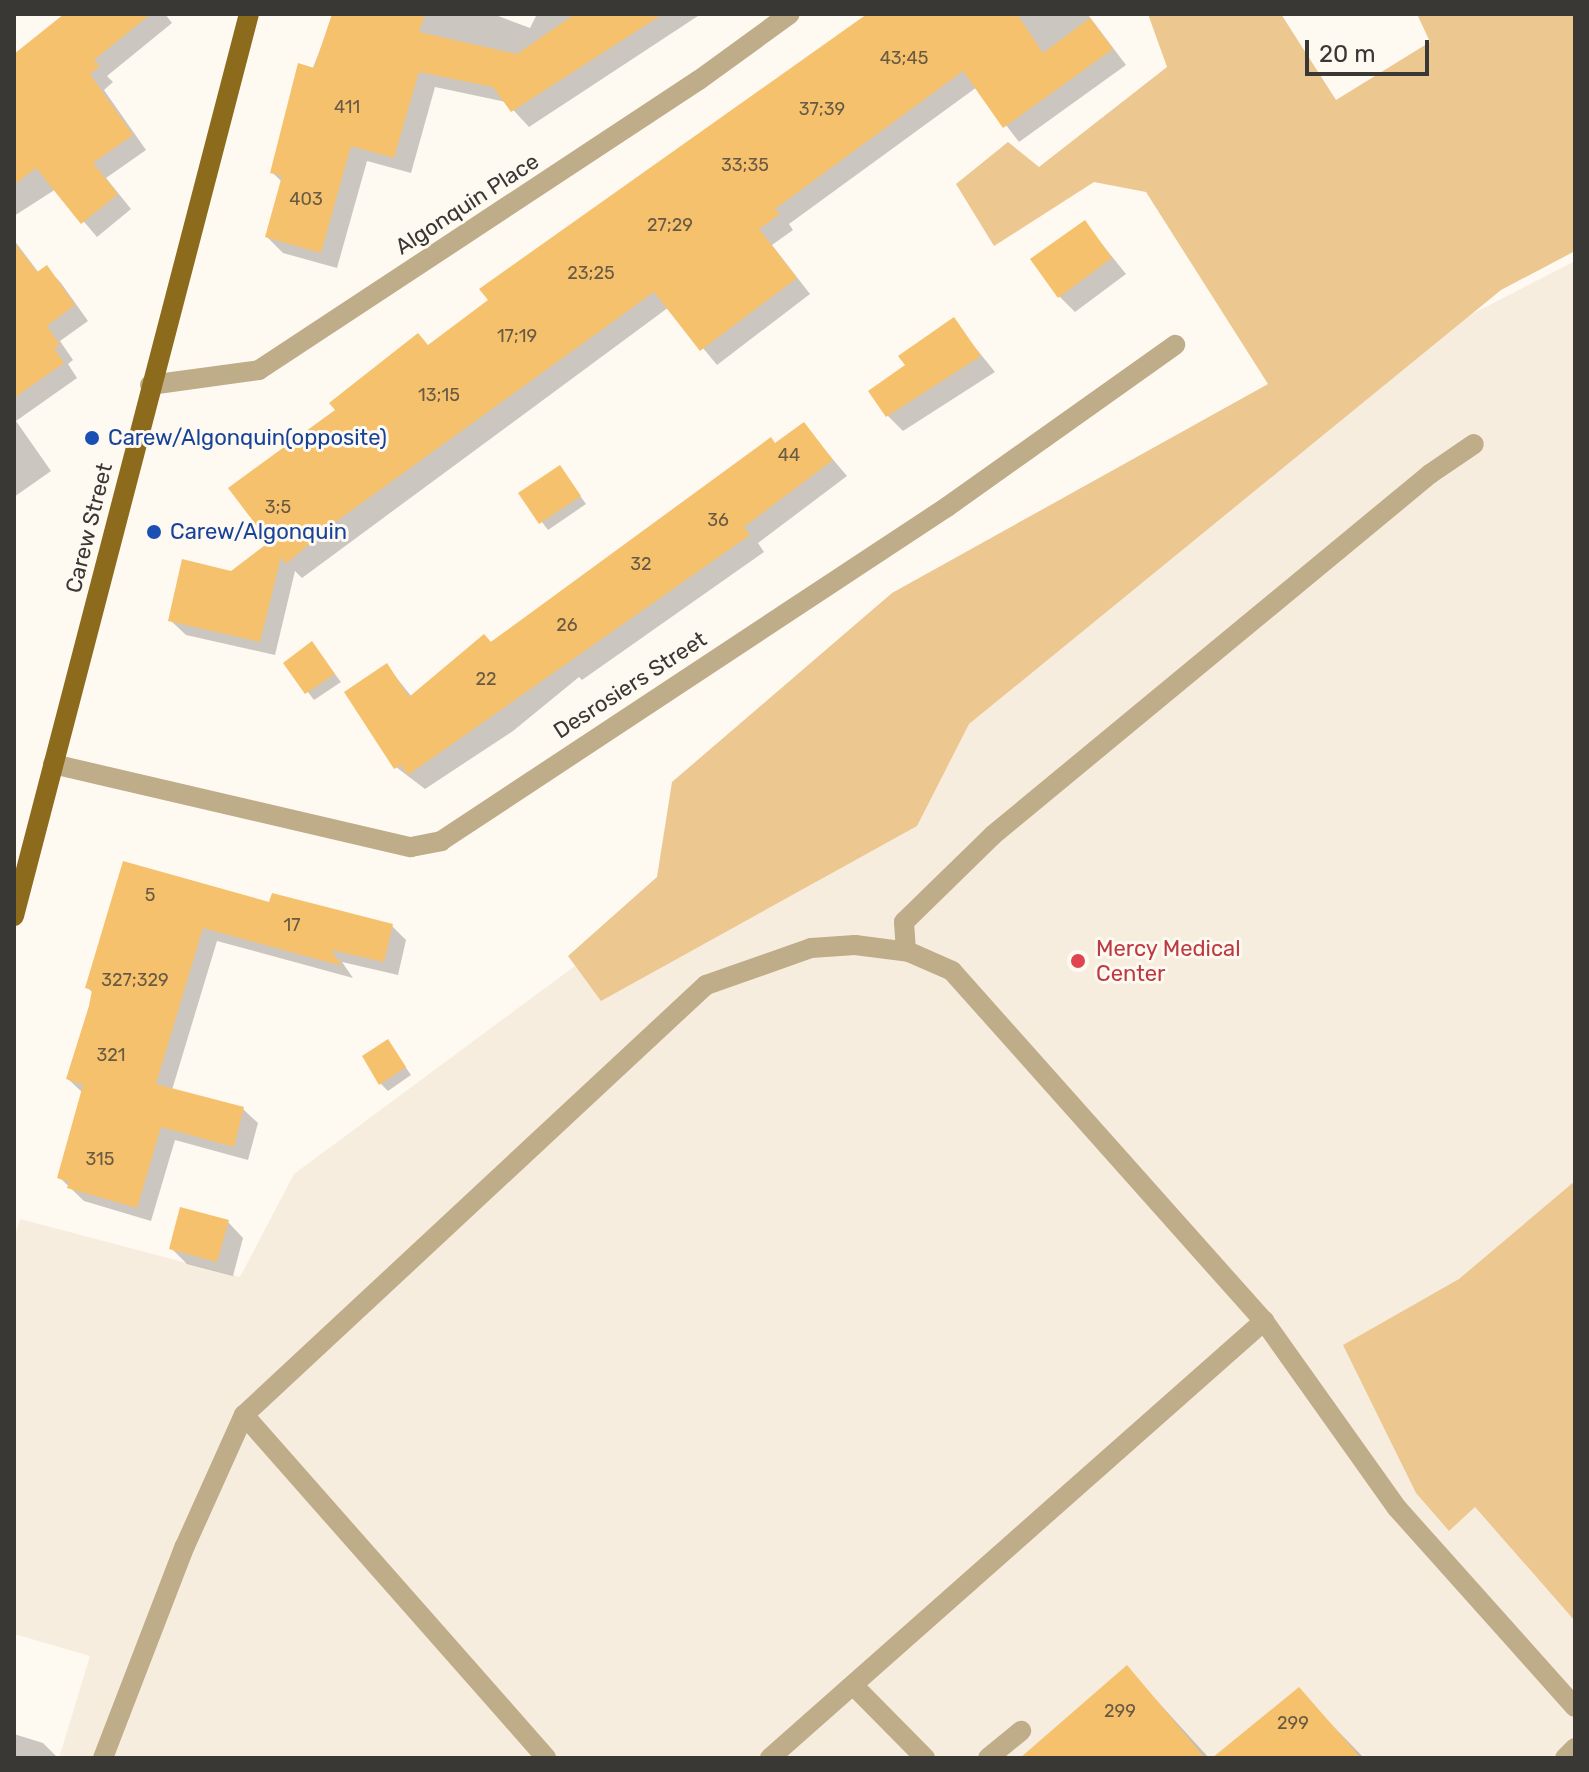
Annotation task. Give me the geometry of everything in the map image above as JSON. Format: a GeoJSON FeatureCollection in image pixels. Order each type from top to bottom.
{"type":"FeatureCollection","features":[{"type":"Feature","properties":{"kind":"main road","name":"Carew Street"},"geometry":{"type":"LineString","coordinates":[[14,916],[249,14]]}},
{"type":"Feature","properties":{"kind":"street","name":"Algonquin Place"},"geometry":{"type":"LineString","coordinates":[[150,385],[259,370],[699,80],[790,14]]}},
{"type":"Feature","properties":{"kind":"street","name":"Desrosiers Street"},"geometry":{"type":"LineString","coordinates":[[53,764],[411,847],[441,841],[947,507],[1175,345]]}},
{"type":"Feature","properties":{"kind":"street"},"geometry":{"type":"LineString","coordinates":[[906,951],[904,922],[993,835],[1430,474],[1474,444]]}},
{"type":"Feature","properties":{"kind":"street"},"geometry":{"type":"LineString","coordinates":[[103,1758],[185,1546],[244,1415],[706,985],[811,948],[855,945],[906,951],[952,971],[1264,1321],[1397,1508],[1575,1707]]}},
{"type":"Feature","properties":{"kind":"street"},"geometry":{"type":"LineString","coordinates":[[770,1758],[1264,1321]]}},
{"type":"Feature","properties":{"kind":"street"},"geometry":{"type":"LineString","coordinates":[[244,1415],[546,1758]]}},
{"type":"Feature","properties":{"kind":"street"},"geometry":{"type":"LineString","coordinates":[[853,1685],[925,1758]]}},
{"type":"Feature","properties":{"kind":"street"},"geometry":{"type":"LineString","coordinates":[[988,1758],[1021,1731]]}},
{"type":"Feature","properties":{"kind":"street"},"geometry":{"type":"LineString","coordinates":[[1565,1758],[1575,1748]]}},
{"type":"Feature","properties":{"kind":"shaded area"},"geometry":{"type":"Polygon","coordinates":[[[1148,14],[1281,14],[1336,100],[1430,42],[1417,14],[1575,14],[1575,251],[1501,290],[969,724],[917,826],[601,1001],[568,956],[657,877],[672,782],[892,593],[1268,384],[1146,192],[1094,182],[994,246],[956,184],[1008,142],[1039,167],[1167,67],[1148,14]]]}},
{"type":"Feature","properties":{"kind":"shaded area","name":"Mercy Medical Center"},"geometry":{"type":"Polygon","coordinates":[[[1575,261],[1575,1758],[59,1758],[90,1656],[14,1634],[14,1238],[20,1219],[240,1277],[294,1174],[1414,344],[1575,261]]]}},
{"type":"Feature","properties":{"kind":"shaded area"},"geometry":{"type":"Polygon","coordinates":[[[1575,1181],[1575,1621],[1475,1507],[1449,1531],[1416,1493],[1343,1345],[1459,1279],[1575,1181]]]}},
{"type":"Feature","properties":{"kind":"building"},"geometry":{"type":"Polygon","coordinates":[[[64,14],[151,14],[94,60],[100,66],[90,74],[133,135],[93,163],[118,194],[81,224],[36,168],[14,185],[14,54],[64,14]]]}},
{"type":"Feature","properties":{"kind":"building"},"geometry":{"type":"Polygon","coordinates":[[[332,14],[425,14],[419,32],[517,54],[575,14],[663,14],[511,112],[493,87],[419,72],[394,158],[351,146],[321,253],[265,237],[282,176],[270,173],[298,63],[314,68],[332,14]]]}},
{"type":"Feature","properties":{"kind":"building"},"geometry":{"type":"Polygon","coordinates":[[[867,14],[1017,14],[1043,53],[1090,18],[1113,49],[1003,128],[963,71],[775,209],[780,214],[759,229],[797,278],[700,351],[654,292],[330,526],[286,564],[281,557],[260,642],[168,621],[182,559],[231,571],[269,542],[228,488],[335,410],[329,403],[418,333],[428,345],[488,300],[479,289],[867,14]]]}},
{"type":"Feature","properties":{"kind":"building"},"geometry":{"type":"Polygon","coordinates":[[[1085,220],[1112,258],[1058,298],[1030,259],[1085,220]]]}},
{"type":"Feature","properties":{"kind":"building"},"geometry":{"type":"Polygon","coordinates":[[[14,242],[37,272],[47,265],[75,305],[47,326],[60,345],[54,348],[64,363],[14,398],[14,242]]]}},
{"type":"Feature","properties":{"kind":"building"},"geometry":{"type":"Polygon","coordinates":[[[954,317],[981,356],[886,417],[868,391],[905,365],[898,356],[954,317]]]}},
{"type":"Feature","properties":{"kind":"building"},"geometry":{"type":"Polygon","coordinates":[[[804,422],[833,460],[744,527],[750,535],[408,775],[401,765],[394,769],[344,692],[387,663],[409,697],[484,634],[491,642],[771,437],[775,443],[804,422]]]}},
{"type":"Feature","properties":{"kind":"building"},"geometry":{"type":"Polygon","coordinates":[[[560,465],[581,496],[539,524],[518,493],[560,465]]]}},
{"type":"Feature","properties":{"kind":"building"},"geometry":{"type":"Polygon","coordinates":[[[312,641],[335,674],[305,694],[283,663],[312,641]]]}},
{"type":"Feature","properties":{"kind":"building"},"geometry":{"type":"Polygon","coordinates":[[[123,861],[269,902],[272,893],[393,924],[384,962],[331,950],[342,966],[203,928],[156,1084],[244,1107],[234,1147],[161,1127],[137,1208],[67,1188],[69,1182],[57,1178],[83,1085],[66,1079],[89,1006],[92,990],[85,988],[123,861]]]}},
{"type":"Feature","properties":{"kind":"building"},"geometry":{"type":"Polygon","coordinates":[[[388,1039],[406,1067],[379,1085],[362,1056],[388,1039]]]}},
{"type":"Feature","properties":{"kind":"building"},"geometry":{"type":"Polygon","coordinates":[[[180,1207],[229,1220],[217,1262],[169,1249],[180,1207]]]}},
{"type":"Feature","properties":{"kind":"building"},"geometry":{"type":"Polygon","coordinates":[[[1127,1665],[1205,1758],[1020,1758],[1127,1665]]]}},
{"type":"Feature","properties":{"kind":"building"},"geometry":{"type":"Polygon","coordinates":[[[1299,1687],[1361,1758],[1212,1758],[1299,1687]]]}},
{"type":"Feature","properties":{"kind":"place","name":"Carew/Algonquin(opposite)"},"geometry":{"type":"Point","coordinates":[92,438]}},
{"type":"Feature","properties":{"kind":"place","name":"Carew/Algonquin"},"geometry":{"type":"Point","coordinates":[154,532]}},
{"type":"Feature","properties":{"kind":"place","name":"Mercy Medical Center"},"geometry":{"type":"Point","coordinates":[1078,961]}}]}
